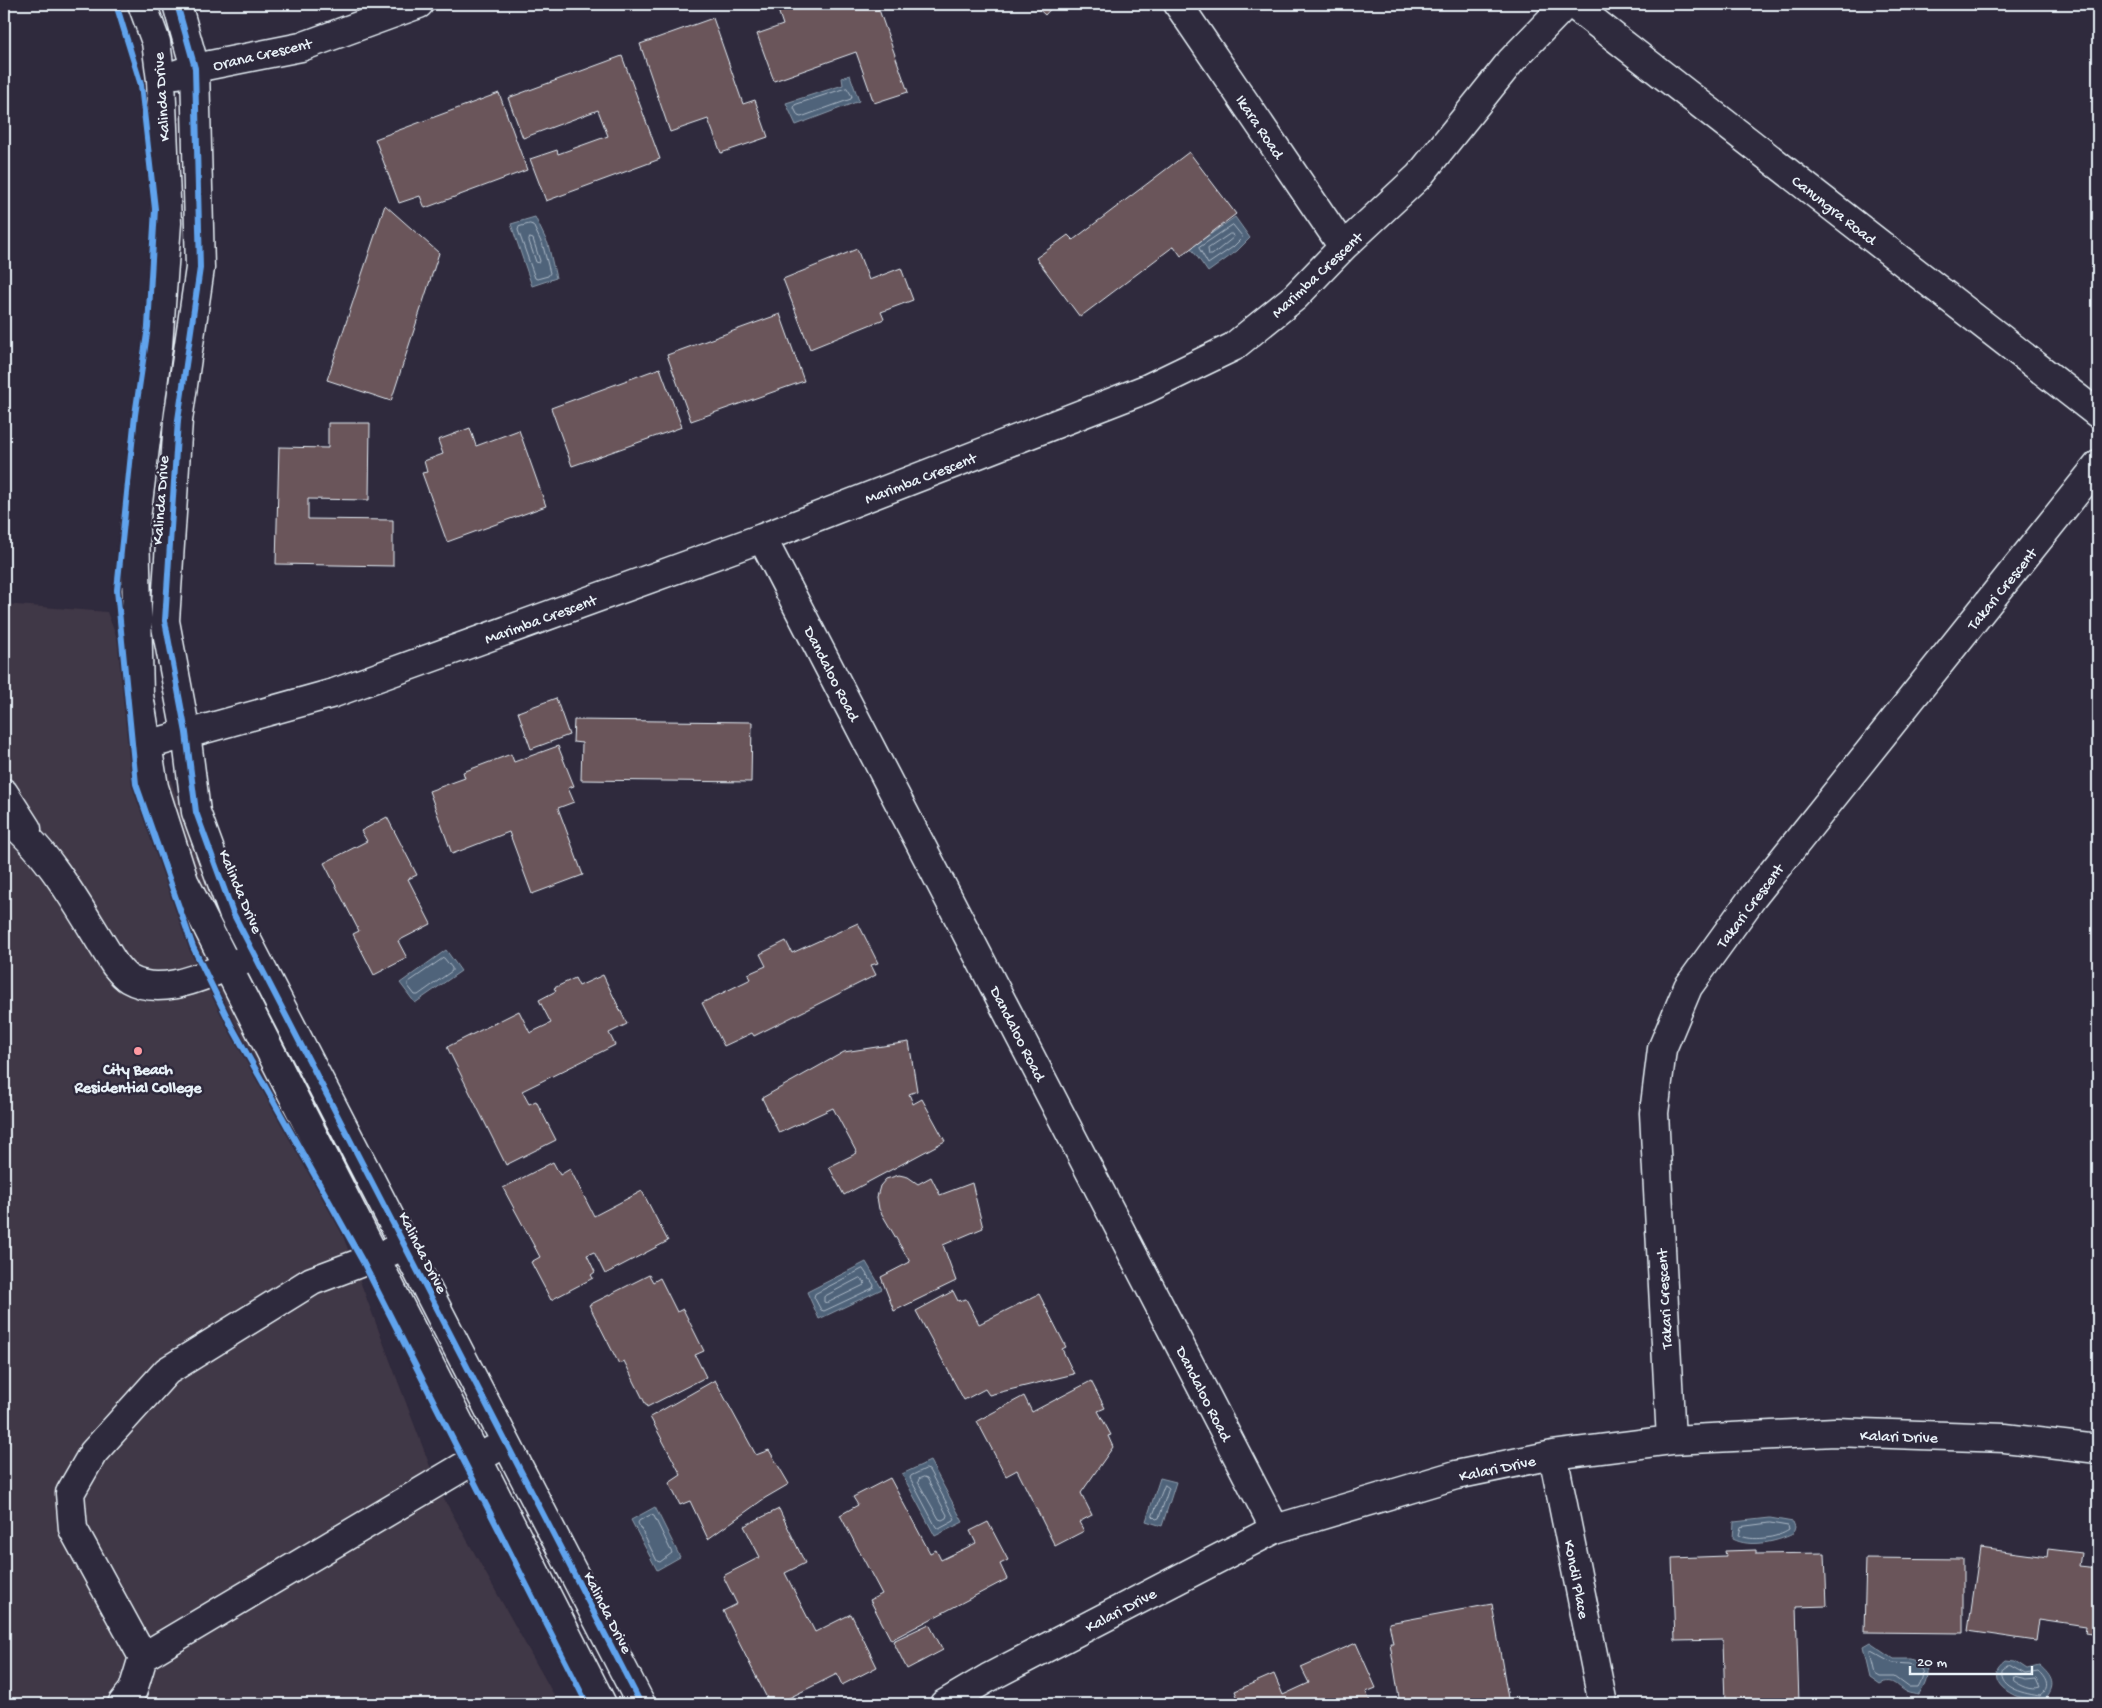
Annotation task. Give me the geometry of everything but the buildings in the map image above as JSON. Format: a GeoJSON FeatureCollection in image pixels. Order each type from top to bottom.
{"type":"FeatureCollection","features":[{"type":"Feature","properties":{"kind":"street","name":"Kalinda Drive"},"geometry":{"type":"LineString","coordinates":[[142,4],[156,42],[161,80],[167,223],[158,346],[135,526],[139,695],[154,787],[184,881],[602,1704]]}},
{"type":"Feature","properties":{"kind":"street","name":"Kalinda Drive"},"geometry":{"type":"LineString","coordinates":[[177,4],[195,68],[200,268],[178,420],[166,620],[186,733],[196,812],[233,913],[641,1704]]}},
{"type":"Feature","properties":{"kind":"street","name":"Orana Crescent"},"geometry":{"type":"LineString","coordinates":[[161,80],[195,68],[300,47],[419,4]]}},
{"type":"Feature","properties":{"kind":"street","name":"Ikara Road"},"geometry":{"type":"LineString","coordinates":[[1178,4],[1344,247]]}},
{"type":"Feature","properties":{"kind":"street","name":"Marimba Crescent"},"geometry":{"type":"LineString","coordinates":[[147,745],[334,693],[762,538],[1146,389],[1233,347],[1295,297],[1344,247],[1419,176],[1512,61],[1566,4]]}},
{"type":"Feature","properties":{"kind":"street","name":"Canungra Road"},"geometry":{"type":"LineString","coordinates":[[1572,4],[2098,414]]}},
{"type":"Feature","properties":{"kind":"street","name":"Takari Crescent"},"geometry":{"type":"LineString","coordinates":[[1671,1440],[1654,1113],[1662,1049],[1688,987],[1753,897],[2098,465]]}},
{"type":"Feature","properties":{"kind":"street","name":"Dandaloo Road"},"geometry":{"type":"LineString","coordinates":[[762,538],[1275,1529]]}},
{"type":"Feature","properties":{"kind":"street"},"geometry":{"type":"LineString","coordinates":[[4,792],[115,965],[129,979],[146,984],[168,986],[192,980],[256,956]]}},
{"type":"Feature","properties":{"kind":"street"},"geometry":{"type":"LineString","coordinates":[[4,817],[31,841],[47,861]]}},
{"type":"Feature","properties":{"kind":"street"},"geometry":{"type":"LineString","coordinates":[[143,1657],[73,1529],[70,1493],[93,1453],[167,1371],[312,1281],[405,1246]]}},
{"type":"Feature","properties":{"kind":"street","name":"Kalari Drive"},"geometry":{"type":"LineString","coordinates":[[944,1704],[988,1678],[1275,1529],[1456,1475],[1553,1455],[1671,1440],[1835,1432],[2005,1438],[2098,1449]]}},
{"type":"Feature","properties":{"kind":"street"},"geometry":{"type":"LineString","coordinates":[[122,1704],[133,1690],[143,1657],[478,1458],[507,1444]]}},
{"type":"Feature","properties":{"kind":"street","name":"Kondil Place"},"geometry":{"type":"LineString","coordinates":[[1553,1455],[1603,1704]]}},
{"type":"Feature","properties":{"kind":"shaded area","name":"City Beach Residential College"},"geometry":{"type":"Polygon","coordinates":[[[4,604],[107,612],[439,1490],[559,1704],[4,1704],[4,604]]]}},
{"type":"Feature","properties":{"kind":"water"},"geometry":{"type":"Polygon","coordinates":[[[850,75],[859,101],[796,125],[786,103],[843,85],[842,78],[850,75]]]}},
{"type":"Feature","properties":{"kind":"water"},"geometry":{"type":"Polygon","coordinates":[[[535,217],[548,244],[556,278],[532,286],[511,224],[535,217]]]}},
{"type":"Feature","properties":{"kind":"water"},"geometry":{"type":"Polygon","coordinates":[[[1235,217],[1250,238],[1237,251],[1208,272],[1191,248],[1235,217]]]}},
{"type":"Feature","properties":{"kind":"water"},"geometry":{"type":"Polygon","coordinates":[[[446,950],[461,971],[415,1003],[400,983],[446,950]]]}},
{"type":"Feature","properties":{"kind":"water"},"geometry":{"type":"Polygon","coordinates":[[[866,1262],[882,1289],[819,1319],[807,1292],[866,1262]]]}},
{"type":"Feature","properties":{"kind":"water"},"geometry":{"type":"Polygon","coordinates":[[[930,1461],[963,1522],[935,1536],[902,1474],[930,1461]]]}},
{"type":"Feature","properties":{"kind":"water"},"geometry":{"type":"Polygon","coordinates":[[[1160,1478],[1176,1482],[1162,1526],[1146,1521],[1160,1478]]]}},
{"type":"Feature","properties":{"kind":"water"},"geometry":{"type":"Polygon","coordinates":[[[655,1507],[680,1557],[657,1570],[631,1520],[655,1507]]]}},
{"type":"Feature","properties":{"kind":"water"},"geometry":{"type":"Polygon","coordinates":[[[1770,1518],[1793,1522],[1795,1527],[1793,1534],[1763,1543],[1747,1543],[1733,1539],[1734,1522],[1770,1518]]]}},
{"type":"Feature","properties":{"kind":"water"},"geometry":{"type":"Polygon","coordinates":[[[1870,1643],[1894,1659],[1910,1659],[1925,1665],[1927,1677],[1919,1695],[1906,1692],[1891,1682],[1880,1684],[1870,1677],[1863,1647],[1870,1643]]]}},
{"type":"Feature","properties":{"kind":"water"},"geometry":{"type":"Polygon","coordinates":[[[2006,1660],[2015,1661],[2027,1669],[2039,1666],[2044,1670],[2052,1683],[2052,1687],[2044,1701],[2016,1696],[2000,1685],[1997,1670],[2006,1660]]]}},
{"type":"Feature","properties":{"kind":"cycle path"},"geometry":{"type":"LineString","coordinates":[[116,4],[141,85],[155,209],[148,327],[135,415],[117,590],[136,784],[193,947],[232,1027],[363,1262],[587,1704]]}},
{"type":"Feature","properties":{"kind":"cycle path"},"geometry":{"type":"LineString","coordinates":[[177,4],[195,68],[200,268],[178,420],[165,621],[186,733],[196,812],[233,913],[641,1704]]}},
{"type":"Feature","properties":{"kind":"place","name":"City Beach Residential College"},"geometry":{"type":"Point","coordinates":[138,1051]}}]}
